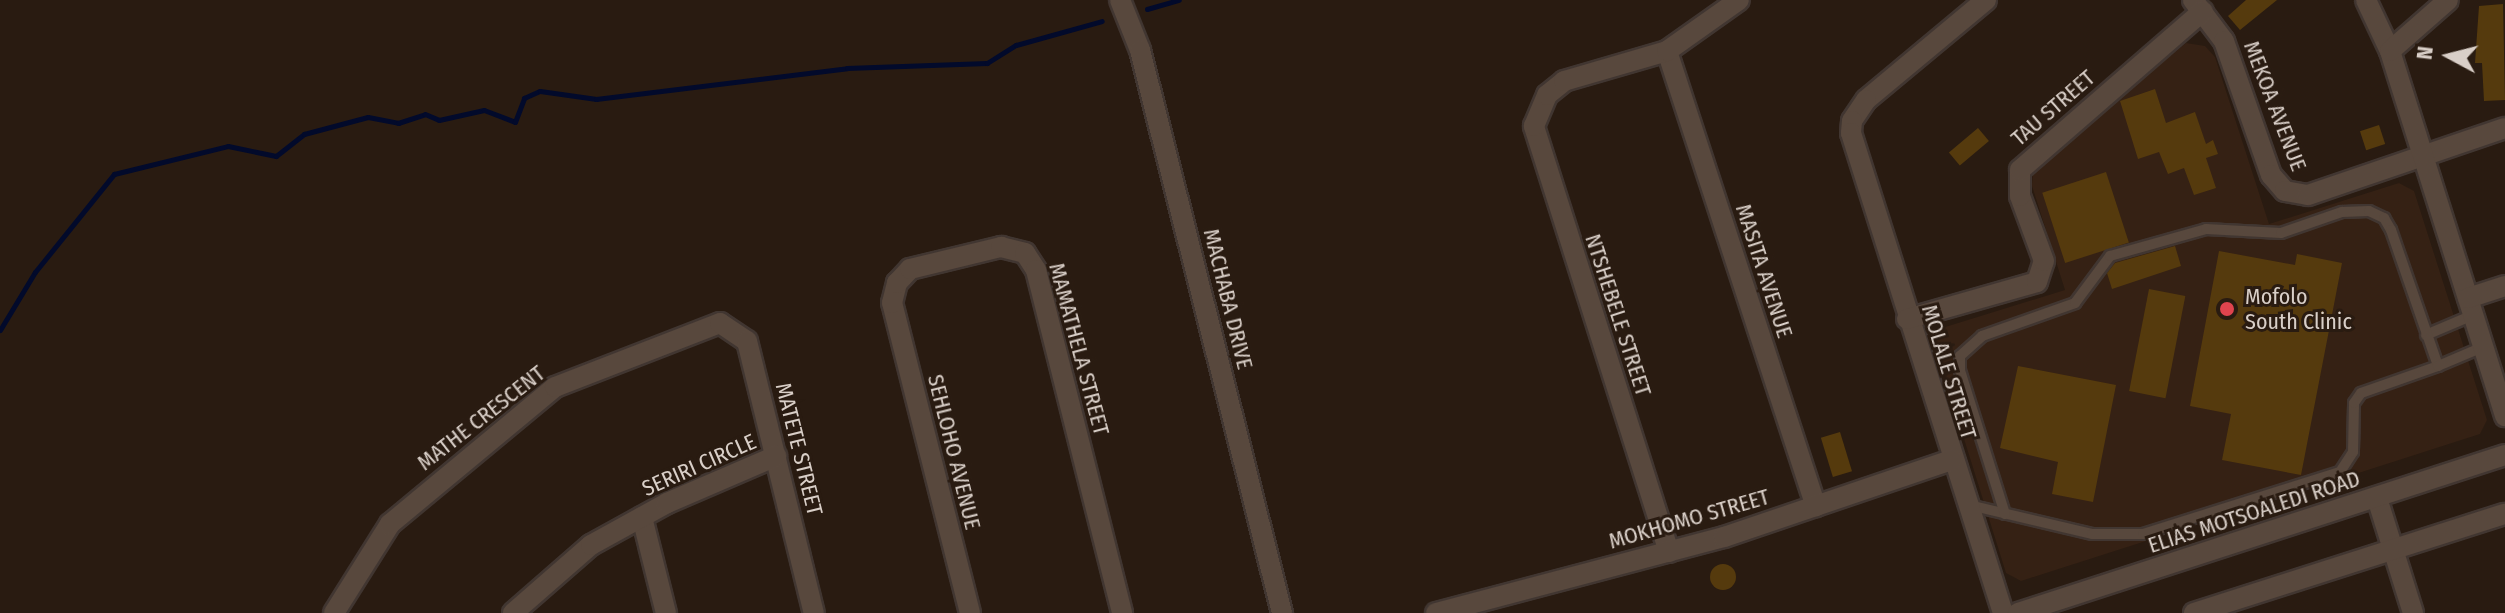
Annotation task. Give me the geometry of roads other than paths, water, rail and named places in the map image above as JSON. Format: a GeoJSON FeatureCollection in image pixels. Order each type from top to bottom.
{"type":"FeatureCollection","features":[{"type":"Feature","properties":{"kind":"street","name":"MACHABA DRIVE"},"geometry":{"type":"LineString","coordinates":[[1120,0],[1140,50],[1282,613]]}},
{"type":"Feature","properties":{"kind":"street"},"geometry":{"type":"LineString","coordinates":[[1667,51],[1739,0]]}},
{"type":"Feature","properties":{"kind":"street","name":"MOLALE STREET"},"geometry":{"type":"LineString","coordinates":[[1986,0],[1866,100],[1852,121],[1852,146],[2003,613]]}},
{"type":"Feature","properties":{"kind":"street"},"geometry":{"type":"LineString","coordinates":[[2366,0],[2390,51],[2505,416]]}},
{"type":"Feature","properties":{"kind":"street"},"geometry":{"type":"LineString","coordinates":[[2390,51],[2448,0]]}},
{"type":"Feature","properties":{"kind":"street","name":"MEKOA AVENUE"},"geometry":{"type":"LineString","coordinates":[[2198,6],[2224,41],[2271,175],[2285,191],[2308,195],[2505,128]]}},
{"type":"Feature","properties":{"kind":"street","name":"TAU STREET"},"geometry":{"type":"LineString","coordinates":[[1907,319],[2037,282],[2044,261],[2020,196],[2020,170],[2198,6]]}},
{"type":"Feature","properties":{"kind":"street","name":"NTSHEBELE STREET"},"geometry":{"type":"LineString","coordinates":[[1667,51],[1564,81],[1547,95],[1536,111],[1537,142],[1669,552]]}},
{"type":"Feature","properties":{"kind":"street","name":"MASITA AVENUE"},"geometry":{"type":"LineString","coordinates":[[1667,51],[1816,506]]}},
{"type":"Feature","properties":{"kind":"street","name":"MAMATHELA STREET"},"geometry":{"type":"LineString","coordinates":[[892,303],[897,283],[910,269],[1001,247],[1032,261],[1122,613]]}},
{"type":"Feature","properties":{"kind":"street"},"geometry":{"type":"LineString","coordinates":[[2470,306],[2505,286]]}},
{"type":"Feature","properties":{"kind":"street","name":"SEHLOHO AVENUE"},"geometry":{"type":"LineString","coordinates":[[892,303],[970,613]]}},
{"type":"Feature","properties":{"kind":"street","name":"MATETE STREET"},"geometry":{"type":"LineString","coordinates":[[709,324],[731,326],[747,341],[814,613]]}},
{"type":"Feature","properties":{"kind":"street","name":"MATHE CRESCENT"},"geometry":{"type":"LineString","coordinates":[[334,613],[390,524],[482,443],[555,387],[709,324]]}},
{"type":"Feature","properties":{"kind":"street","name":"ELIAS MOTSOALEDI ROAD"},"geometry":{"type":"LineString","coordinates":[[2018,613],[2505,455]]}},
{"type":"Feature","properties":{"kind":"street","name":"SERIRI CIRCLE"},"geometry":{"type":"LineString","coordinates":[[513,613],[591,545],[642,517],[776,456]]}},
{"type":"Feature","properties":{"kind":"street","name":"MOKHOMO STREET"},"geometry":{"type":"LineString","coordinates":[[1436,613],[1669,552],[1952,460]]}},
{"type":"Feature","properties":{"kind":"street"},"geometry":{"type":"LineString","coordinates":[[2377,498],[2413,613]]}},
{"type":"Feature","properties":{"kind":"street"},"geometry":{"type":"LineString","coordinates":[[2194,613],[2505,514]]}},
{"type":"Feature","properties":{"kind":"street","name":"SERIRI CIRCLE"},"geometry":{"type":"LineString","coordinates":[[642,517],[666,613]]}},
{"type":"Feature","properties":{"kind":"lane"},"geometry":{"type":"LineString","coordinates":[[2005,514],[1960,370],[1960,356],[1982,336],[2075,303],[2110,256],[2206,229],[2281,233],[2342,212],[2369,211],[2384,218],[2391,230],[2438,366]]}},
{"type":"Feature","properties":{"kind":"lane"},"geometry":{"type":"LineString","coordinates":[[2426,335],[2470,306]]}},
{"type":"Feature","properties":{"kind":"lane"},"geometry":{"type":"LineString","coordinates":[[1967,505],[2092,534],[2143,534],[2340,472],[2353,452],[2354,403],[2361,393],[2483,347]]}},
{"type":"Feature","properties":{"kind":"waterway"},"geometry":{"type":"LineString","coordinates":[[1147,9],[1179,0]]}},
{"type":"Feature","properties":{"kind":"waterway"},"geometry":{"type":"LineString","coordinates":[[0,330],[35,272],[114,174],[228,146],[276,156],[304,134],[368,117],[398,123],[425,114],[439,120],[484,110],[515,122],[524,98],[540,91],[596,99],[847,68],[987,63],[1016,45],[1102,21]]}},
{"type":"Feature","properties":{"kind":"place","name":"Mofolo South Clinic"},"geometry":{"type":"Point","coordinates":[2227,309]}}]}
